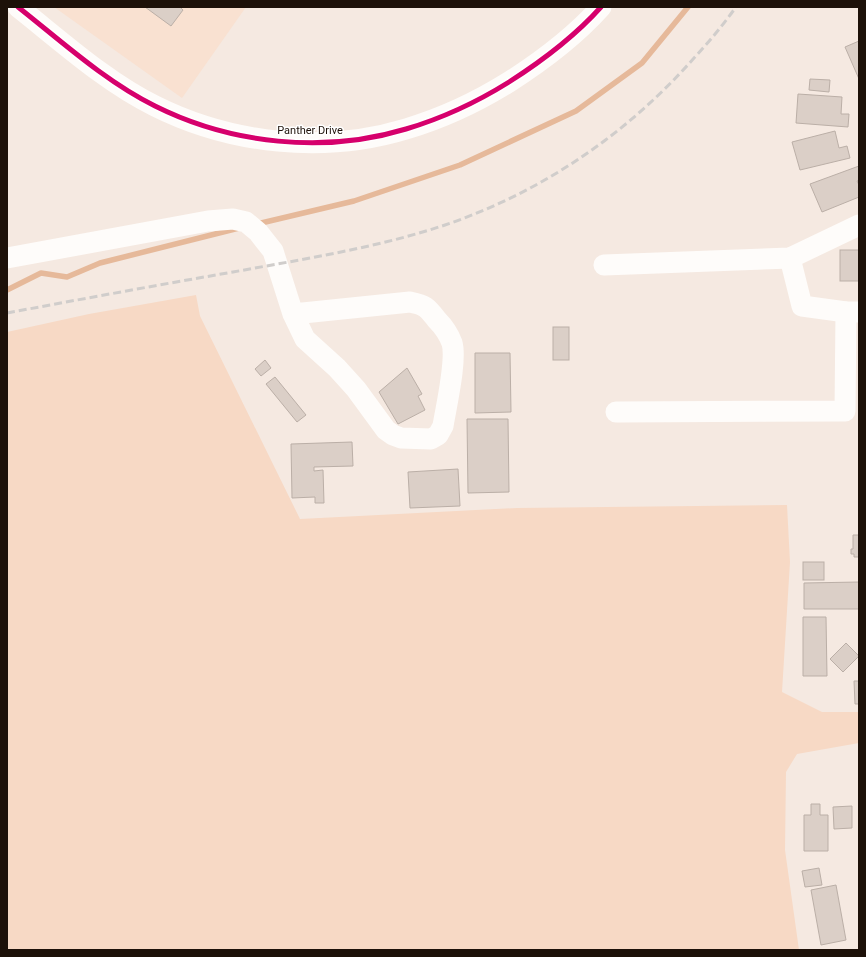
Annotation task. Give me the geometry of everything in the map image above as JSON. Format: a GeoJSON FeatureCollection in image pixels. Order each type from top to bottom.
{"type":"FeatureCollection","features":[{"type":"Feature","properties":{"kind":"street","name":"Panther Drive"},"geometry":{"type":"LineString","coordinates":[[18,7],[108,78],[154,106],[178,117],[219,131],[256,139],[291,142],[330,142],[368,138],[406,129],[442,117],[486,96],[527,70],[563,44],[601,7]]}},
{"type":"Feature","properties":{"kind":"street"},"geometry":{"type":"LineString","coordinates":[[7,258],[208,221],[233,219],[246,222],[258,232],[273,251],[293,314],[305,339],[338,368],[356,389],[386,430],[393,436],[415,439],[431,439],[438,435],[443,426],[454,356],[452,343],[444,328],[431,312],[422,304],[410,302],[293,314]]}},
{"type":"Feature","properties":{"kind":"street"},"geometry":{"type":"LineString","coordinates":[[604,265],[790,258],[859,226]]}},
{"type":"Feature","properties":{"kind":"street"},"geometry":{"type":"LineString","coordinates":[[616,412],[845,411],[853,312],[802,306],[790,258]]}},
{"type":"Feature","properties":{"kind":"shaded area"},"geometry":{"type":"Polygon","coordinates":[[[54,7],[246,7],[182,98],[54,7]]]}},
{"type":"Feature","properties":{"kind":"shaded area"},"geometry":{"type":"Polygon","coordinates":[[[196,295],[200,316],[300,519],[517,508],[787,505],[790,562],[782,692],[822,712],[859,712],[859,743],[797,754],[786,772],[785,850],[799,950],[7,950],[7,332],[89,314],[196,295]]]}},
{"type":"Feature","properties":{"kind":"building"},"geometry":{"type":"Polygon","coordinates":[[[145,7],[180,7],[183,10],[171,26],[145,7]]]}},
{"type":"Feature","properties":{"kind":"building"},"geometry":{"type":"Polygon","coordinates":[[[859,41],[859,79],[845,47],[859,41]]]}},
{"type":"Feature","properties":{"kind":"building"},"geometry":{"type":"Polygon","coordinates":[[[810,79],[830,80],[829,92],[809,90],[810,79]]]}},
{"type":"Feature","properties":{"kind":"building"},"geometry":{"type":"Polygon","coordinates":[[[798,94],[842,97],[841,114],[849,114],[848,127],[796,123],[798,94]]]}},
{"type":"Feature","properties":{"kind":"building"},"geometry":{"type":"Polygon","coordinates":[[[835,131],[839,148],[847,146],[850,158],[800,170],[792,142],[835,131]]]}},
{"type":"Feature","properties":{"kind":"building"},"geometry":{"type":"Polygon","coordinates":[[[859,166],[859,180],[857,181],[859,185],[859,197],[822,212],[810,184],[859,166]]]}},
{"type":"Feature","properties":{"kind":"building"},"geometry":{"type":"Polygon","coordinates":[[[840,250],[859,250],[859,281],[840,281],[840,250]]]}},
{"type":"Feature","properties":{"kind":"building"},"geometry":{"type":"Polygon","coordinates":[[[553,327],[569,327],[569,360],[553,360],[553,327]]]}},
{"type":"Feature","properties":{"kind":"building"},"geometry":{"type":"Polygon","coordinates":[[[475,353],[510,353],[511,412],[475,413],[475,353]]]}},
{"type":"Feature","properties":{"kind":"building"},"geometry":{"type":"Polygon","coordinates":[[[265,360],[271,368],[261,376],[255,369],[265,360]]]}},
{"type":"Feature","properties":{"kind":"building"},"geometry":{"type":"Polygon","coordinates":[[[407,368],[422,394],[418,396],[425,410],[398,424],[379,392],[407,368]]]}},
{"type":"Feature","properties":{"kind":"building"},"geometry":{"type":"Polygon","coordinates":[[[275,377],[306,415],[297,422],[266,384],[275,377]]]}},
{"type":"Feature","properties":{"kind":"building"},"geometry":{"type":"Polygon","coordinates":[[[467,419],[508,419],[509,492],[468,493],[467,419]]]}},
{"type":"Feature","properties":{"kind":"building"},"geometry":{"type":"Polygon","coordinates":[[[352,442],[353,466],[314,467],[314,471],[323,470],[324,503],[315,503],[315,497],[292,498],[291,444],[352,442]]]}},
{"type":"Feature","properties":{"kind":"building"},"geometry":{"type":"Polygon","coordinates":[[[458,469],[460,506],[410,508],[408,472],[458,469]]]}},
{"type":"Feature","properties":{"kind":"building"},"geometry":{"type":"Polygon","coordinates":[[[853,535],[859,535],[859,557],[854,557],[854,554],[851,554],[851,549],[853,549],[853,535]]]}},
{"type":"Feature","properties":{"kind":"building"},"geometry":{"type":"Polygon","coordinates":[[[803,562],[824,562],[824,580],[803,580],[803,562]]]}},
{"type":"Feature","properties":{"kind":"building"},"geometry":{"type":"Polygon","coordinates":[[[859,582],[859,609],[804,609],[804,583],[859,582]]]}},
{"type":"Feature","properties":{"kind":"building"},"geometry":{"type":"Polygon","coordinates":[[[803,617],[826,617],[827,676],[803,676],[803,617]]]}},
{"type":"Feature","properties":{"kind":"building"},"geometry":{"type":"Polygon","coordinates":[[[846,643],[859,656],[843,672],[830,659],[846,643]]]}},
{"type":"Feature","properties":{"kind":"building"},"geometry":{"type":"Polygon","coordinates":[[[854,681],[859,681],[859,704],[855,704],[854,681]]]}},
{"type":"Feature","properties":{"kind":"building"},"geometry":{"type":"Polygon","coordinates":[[[811,804],[820,804],[820,815],[828,815],[828,851],[804,851],[804,815],[811,815],[811,804]]]}},
{"type":"Feature","properties":{"kind":"building"},"geometry":{"type":"Polygon","coordinates":[[[852,806],[852,828],[834,829],[833,807],[852,806]]]}},
{"type":"Feature","properties":{"kind":"building"},"geometry":{"type":"Polygon","coordinates":[[[819,868],[822,885],[805,887],[802,871],[819,868]]]}},
{"type":"Feature","properties":{"kind":"building"},"geometry":{"type":"Polygon","coordinates":[[[836,885],[846,940],[821,945],[811,890],[836,885]]]}},
{"type":"Feature","properties":{"kind":"waterway"},"geometry":{"type":"LineString","coordinates":[[257,224],[354,201],[460,165],[576,111],[642,63],[688,7]]}},
{"type":"Feature","properties":{"kind":"waterway"},"geometry":{"type":"LineString","coordinates":[[7,290],[41,273],[67,277],[100,263],[239,228]]}},
{"type":"Feature","properties":{"kind":"railway"},"geometry":{"type":"LineString","coordinates":[[7,313],[366,247],[445,225],[481,211],[515,196],[549,178],[581,158],[611,136],[668,86],[700,52],[736,7]]}},
{"type":"Feature","properties":{"kind":"cycle path"},"geometry":{"type":"LineString","coordinates":[[18,7],[101,73],[155,106],[184,119],[246,137],[311,143],[375,137],[420,125],[472,103],[534,66],[558,48],[601,7]]}}]}
